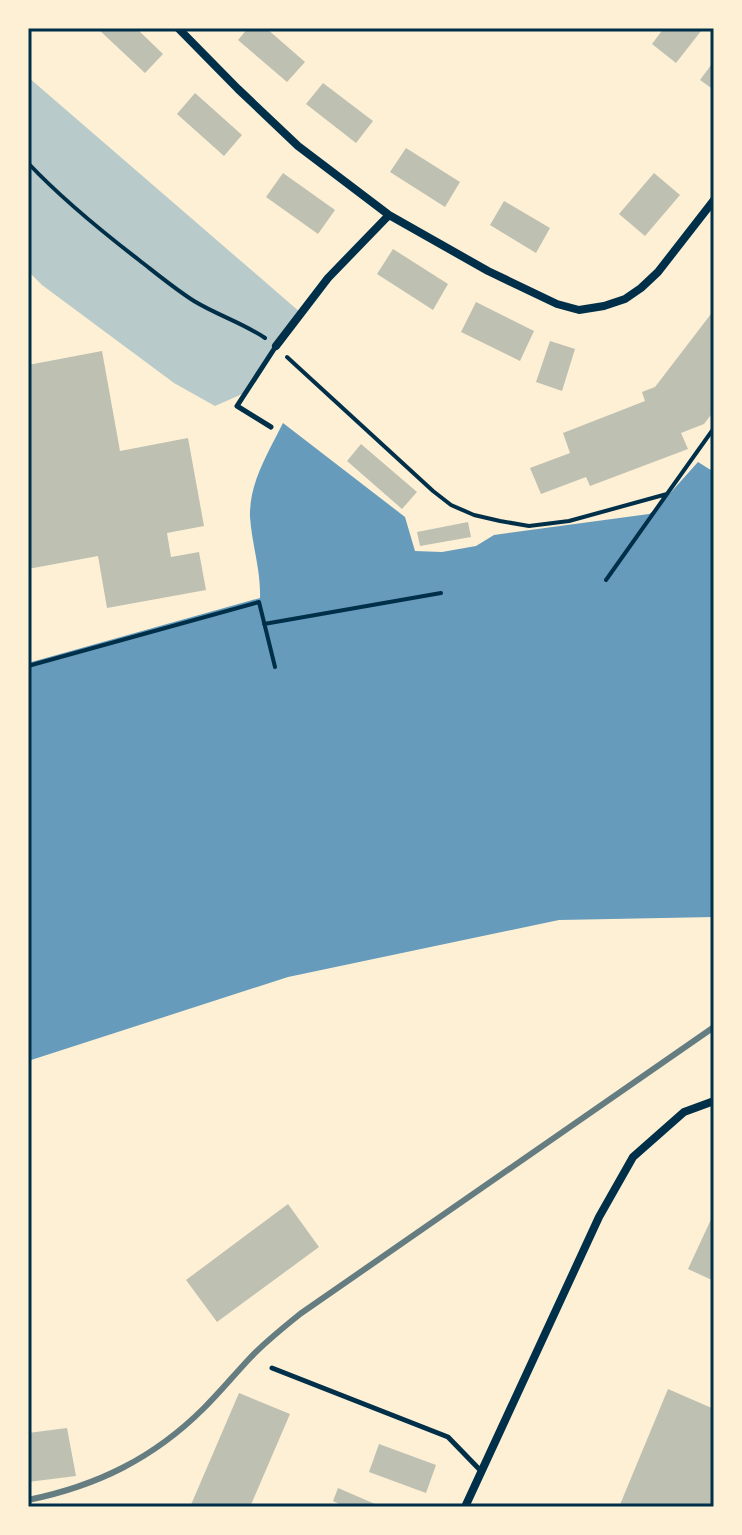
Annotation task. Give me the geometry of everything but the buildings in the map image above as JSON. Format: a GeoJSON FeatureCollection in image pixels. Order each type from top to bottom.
{"type":"FeatureCollection","features":[{"type":"Feature","properties":{"kind":"street"},"geometry":{"type":"LineString","coordinates":[[178,28],[298,146],[389,215],[525,290],[557,304],[579,310],[625,299],[658,272],[713,204]]}},
{"type":"Feature","properties":{"kind":"street"},"geometry":{"type":"LineString","coordinates":[[276,346],[328,278],[389,215]]}},
{"type":"Feature","properties":{"kind":"street"},"geometry":{"type":"LineString","coordinates":[[465,1507],[599,1217],[633,1157],[684,1112],[714,1101]]}},
{"type":"Feature","properties":{"kind":"lane"},"geometry":{"type":"LineString","coordinates":[[271,427],[237,406],[276,346]]}},
{"type":"Feature","properties":{"kind":"lane"},"geometry":{"type":"LineString","coordinates":[[272,1368],[448,1437],[481,1471]]}},
{"type":"Feature","properties":{"kind":"path"},"geometry":{"type":"LineString","coordinates":[[28,163],[67,201],[171,285],[276,346],[451,505],[474,515],[529,526],[569,521],[667,494]]}},
{"type":"Feature","properties":{"kind":"path"},"geometry":{"type":"LineString","coordinates":[[606,580],[714,428]]}},
{"type":"Feature","properties":{"kind":"path"},"geometry":{"type":"LineString","coordinates":[[264,624],[441,593]]}},
{"type":"Feature","properties":{"kind":"path"},"geometry":{"type":"LineString","coordinates":[[28,666],[259,602],[275,667]]}},
{"type":"Feature","properties":{"kind":"shaded area"},"geometry":{"type":"Polygon","coordinates":[[[28,77],[301,313],[249,391],[215,406],[174,383],[42,285],[28,271],[28,77]]]}},
{"type":"Feature","properties":{"kind":"water"},"geometry":{"type":"Polygon","coordinates":[[[283,423],[405,517],[415,551],[442,552],[476,546],[494,535],[649,514],[698,462],[714,472],[714,917],[559,920],[288,977],[28,1061],[28,663],[260,598],[251,504],[260,468],[283,423]]]}},
{"type":"Feature","properties":{"kind":"railway"},"geometry":{"type":"LineString","coordinates":[[28,1500],[101,1478],[165,1442],[204,1408],[262,1346],[300,1314],[714,1027]]}}]}
